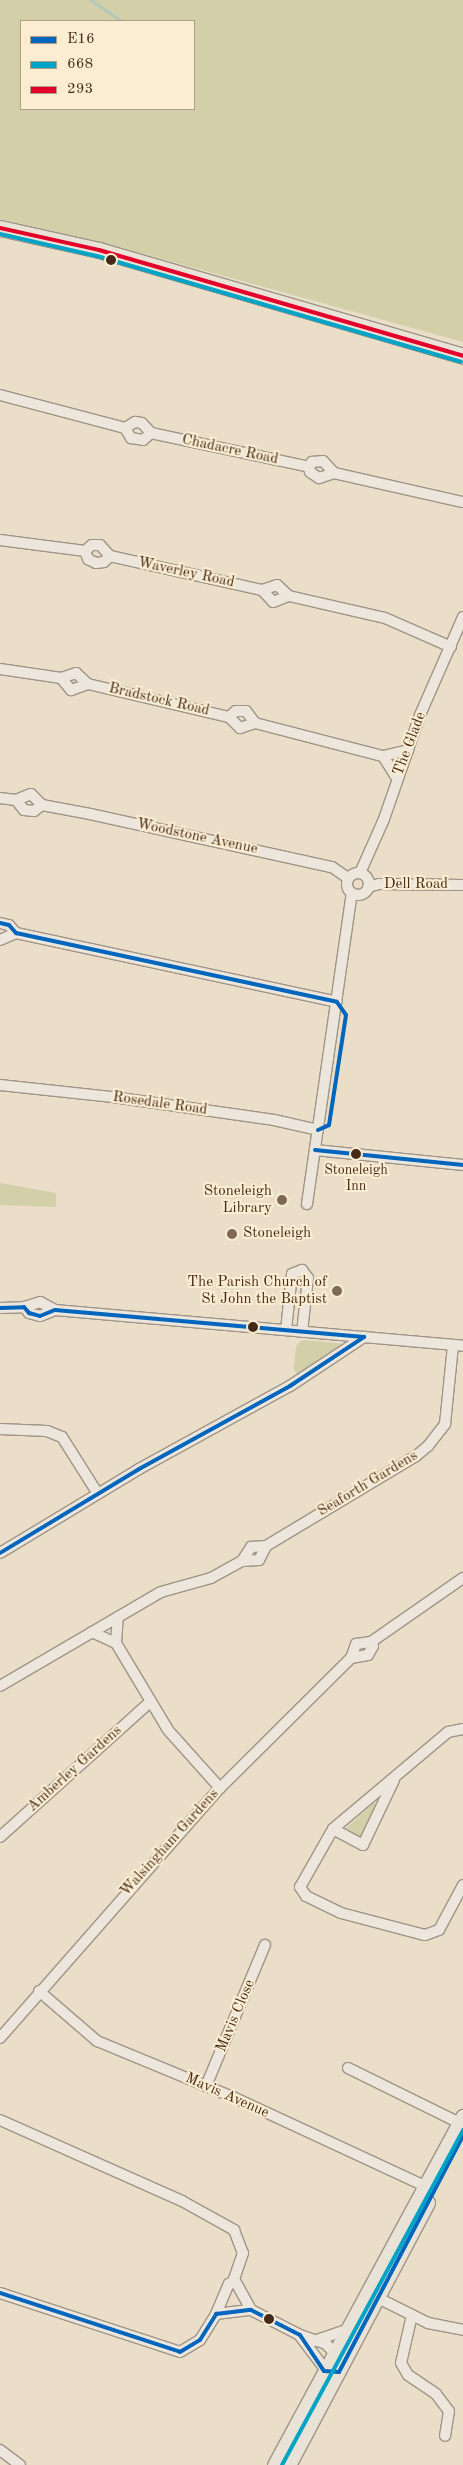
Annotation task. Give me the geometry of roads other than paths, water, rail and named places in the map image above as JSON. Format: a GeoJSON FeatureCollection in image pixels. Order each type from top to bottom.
{"type":"FeatureCollection","features":[{"type":"Feature","properties":{"kind":"highway"},"geometry":{"type":"LineString","coordinates":[[0,228],[99,250],[463,356]]}},
{"type":"Feature","properties":{"kind":"highway"},"geometry":{"type":"LineString","coordinates":[[288,2465],[335,2365],[346,2330],[425,2186],[462,2125]]}},
{"type":"Feature","properties":{"kind":"highway"},"geometry":{"type":"LineString","coordinates":[[275,2465],[378,2298],[462,2125]]}},
{"type":"Feature","properties":{"kind":"street","name":"Chadacre Road"},"geometry":{"type":"LineString","coordinates":[[0,395],[125,428],[135,422],[142,422],[151,433],[309,467]]}},
{"type":"Feature","properties":{"kind":"street","name":"Chadacre Road"},"geometry":{"type":"LineString","coordinates":[[334,473],[323,461],[312,462],[309,467],[310,472],[319,478],[334,473],[463,502]]}},
{"type":"Feature","properties":{"kind":"street","name":"Waverley Road"},"geometry":{"type":"LineString","coordinates":[[0,540],[85,551],[92,545],[100,545],[110,556],[262,590],[277,585],[289,596],[385,618],[450,647]]}},
{"type":"Feature","properties":{"kind":"street","name":"Waverley Road"},"geometry":{"type":"LineString","coordinates":[[85,551],[88,558],[96,563],[104,562],[110,556]]}},
{"type":"Feature","properties":{"kind":"street","name":"Waverley Road"},"geometry":{"type":"LineString","coordinates":[[262,590],[273,602],[289,596]]}},
{"type":"Feature","properties":{"kind":"street","name":"The Glade"},"geometry":{"type":"LineString","coordinates":[[360,873],[384,819],[397,778],[463,617]]}},
{"type":"Feature","properties":{"kind":"street","name":"Bradstock Road"},"geometry":{"type":"LineString","coordinates":[[0,669],[61,678],[76,673],[88,684],[230,717],[240,728],[255,723],[383,756],[408,750]]}},
{"type":"Feature","properties":{"kind":"street","name":"Bradstock Road"},"geometry":{"type":"LineString","coordinates":[[61,678],[71,690],[88,684]]}},
{"type":"Feature","properties":{"kind":"street","name":"Bradstock Road"},"geometry":{"type":"LineString","coordinates":[[230,717],[240,710],[246,711],[255,723]]}},
{"type":"Feature","properties":{"kind":"street"},"geometry":{"type":"LineString","coordinates":[[383,756],[397,778]]}},
{"type":"Feature","properties":{"kind":"street","name":"Woodstone Avenue"},"geometry":{"type":"LineString","coordinates":[[0,798],[16,800],[31,794],[42,806],[332,867],[348,878]]}},
{"type":"Feature","properties":{"kind":"street","name":"Woodstone Avenue"},"geometry":{"type":"LineString","coordinates":[[16,800],[24,810],[34,811],[42,806]]}},
{"type":"Feature","properties":{"kind":"street"},"geometry":{"type":"LineString","coordinates":[[307,1204],[352,893],[347,885],[348,878],[360,873],[366,876],[368,887],[362,894],[352,893]]}},
{"type":"Feature","properties":{"kind":"street","name":"Dell Road"},"geometry":{"type":"LineString","coordinates":[[368,887],[379,884],[463,885]]}},
{"type":"Feature","properties":{"kind":"street"},"geometry":{"type":"LineString","coordinates":[[0,924],[9,925],[16,933]]}},
{"type":"Feature","properties":{"kind":"street"},"geometry":{"type":"LineString","coordinates":[[0,940],[16,933],[337,1002]]}},
{"type":"Feature","properties":{"kind":"street","name":"Rosedale Road"},"geometry":{"type":"LineString","coordinates":[[0,1085],[113,1097],[274,1120],[318,1130]]}},
{"type":"Feature","properties":{"kind":"street"},"geometry":{"type":"LineString","coordinates":[[315,1150],[463,1165]]}},
{"type":"Feature","properties":{"kind":"street"},"geometry":{"type":"LineString","coordinates":[[286,1330],[292,1274],[302,1270],[308,1278],[302,1332]]}},
{"type":"Feature","properties":{"kind":"street"},"geometry":{"type":"LineString","coordinates":[[0,1308],[24,1308],[40,1302],[55,1310],[458,1346]]}},
{"type":"Feature","properties":{"kind":"street"},"geometry":{"type":"LineString","coordinates":[[0,1553],[98,1494],[290,1386],[364,1337]]}},
{"type":"Feature","properties":{"kind":"street","name":"Seaforth Gardens"},"geometry":{"type":"LineString","coordinates":[[0,1686],[161,1592],[211,1578],[242,1561],[251,1547],[266,1546],[428,1446],[444,1424],[458,1346]]}},
{"type":"Feature","properties":{"kind":"street"},"geometry":{"type":"LineString","coordinates":[[0,1430],[47,1431],[62,1437],[98,1494]]}},
{"type":"Feature","properties":{"kind":"street","name":"Walsingham Gardens"},"geometry":{"type":"LineString","coordinates":[[0,2038],[39,1991],[220,1788],[351,1658],[356,1644],[371,1642],[463,1578]]}},
{"type":"Feature","properties":{"kind":"street"},"geometry":{"type":"LineString","coordinates":[[116,1643],[118,1617]]}},
{"type":"Feature","properties":{"kind":"street"},"geometry":{"type":"LineString","coordinates":[[92,1632],[116,1643],[178,1744],[220,1788]]}},
{"type":"Feature","properties":{"kind":"street","name":"Amberley Gardens"},"geometry":{"type":"LineString","coordinates":[[0,1837],[151,1701]]}},
{"type":"Feature","properties":{"kind":"street"},"geometry":{"type":"LineString","coordinates":[[463,1729],[448,1732],[333,1829],[300,1887],[306,1896],[341,1913],[410,1932],[432,1934],[443,1923],[463,1885]]}},
{"type":"Feature","properties":{"kind":"street"},"geometry":{"type":"LineString","coordinates":[[333,1829],[363,1844],[395,1778]]}},
{"type":"Feature","properties":{"kind":"street","name":"Mavis Close"},"geometry":{"type":"LineString","coordinates":[[206,2086],[265,1945]]}},
{"type":"Feature","properties":{"kind":"street","name":"Mavis Avenue"},"geometry":{"type":"LineString","coordinates":[[39,1991],[88,2036],[206,2086],[425,2186]]}},
{"type":"Feature","properties":{"kind":"street"},"geometry":{"type":"LineString","coordinates":[[348,2068],[462,2125]]}},
{"type":"Feature","properties":{"kind":"street"},"geometry":{"type":"LineString","coordinates":[[0,2120],[182,2201],[230,2227],[243,2247],[235,2282],[251,2310],[300,2335],[329,2345],[335,2365]]}},
{"type":"Feature","properties":{"kind":"street"},"geometry":{"type":"LineString","coordinates":[[0,2293],[180,2352],[200,2340],[216,2314],[229,2284],[235,2282]]}},
{"type":"Feature","properties":{"kind":"street"},"geometry":{"type":"LineString","coordinates":[[378,2298],[428,2323],[463,2330]]}},
{"type":"Feature","properties":{"kind":"street"},"geometry":{"type":"LineString","coordinates":[[216,2314],[251,2310]]}},
{"type":"Feature","properties":{"kind":"street"},"geometry":{"type":"LineString","coordinates":[[412,2315],[401,2363],[408,2375],[436,2394],[449,2411],[445,2436]]}},
{"type":"Feature","properties":{"kind":"street"},"geometry":{"type":"LineString","coordinates":[[311,2349],[317,2340],[346,2330]]}},
{"type":"Feature","properties":{"kind":"street"},"geometry":{"type":"LineString","coordinates":[[300,2335],[311,2349],[335,2365]]}},
{"type":"Feature","properties":{"kind":"street"},"geometry":{"type":"LineString","coordinates":[[0,2450],[20,2465]]}},
{"type":"Feature","properties":{"kind":"waterway"},"geometry":{"type":"LineString","coordinates":[[91,0],[121,20]]}},
{"type":"Feature","properties":{"kind":"place","name":"Stoneleigh Inn"},"geometry":{"type":"Point","coordinates":[356,1154]}},
{"type":"Feature","properties":{"kind":"place","name":"Stoneleigh Library"},"geometry":{"type":"Point","coordinates":[282,1200]}},
{"type":"Feature","properties":{"kind":"place","name":"Stoneleigh"},"geometry":{"type":"Point","coordinates":[232,1234]}},
{"type":"Feature","properties":{"kind":"place","name":"The Parish Church of St John the Baptist"},"geometry":{"type":"Point","coordinates":[337,1291]}}]}
